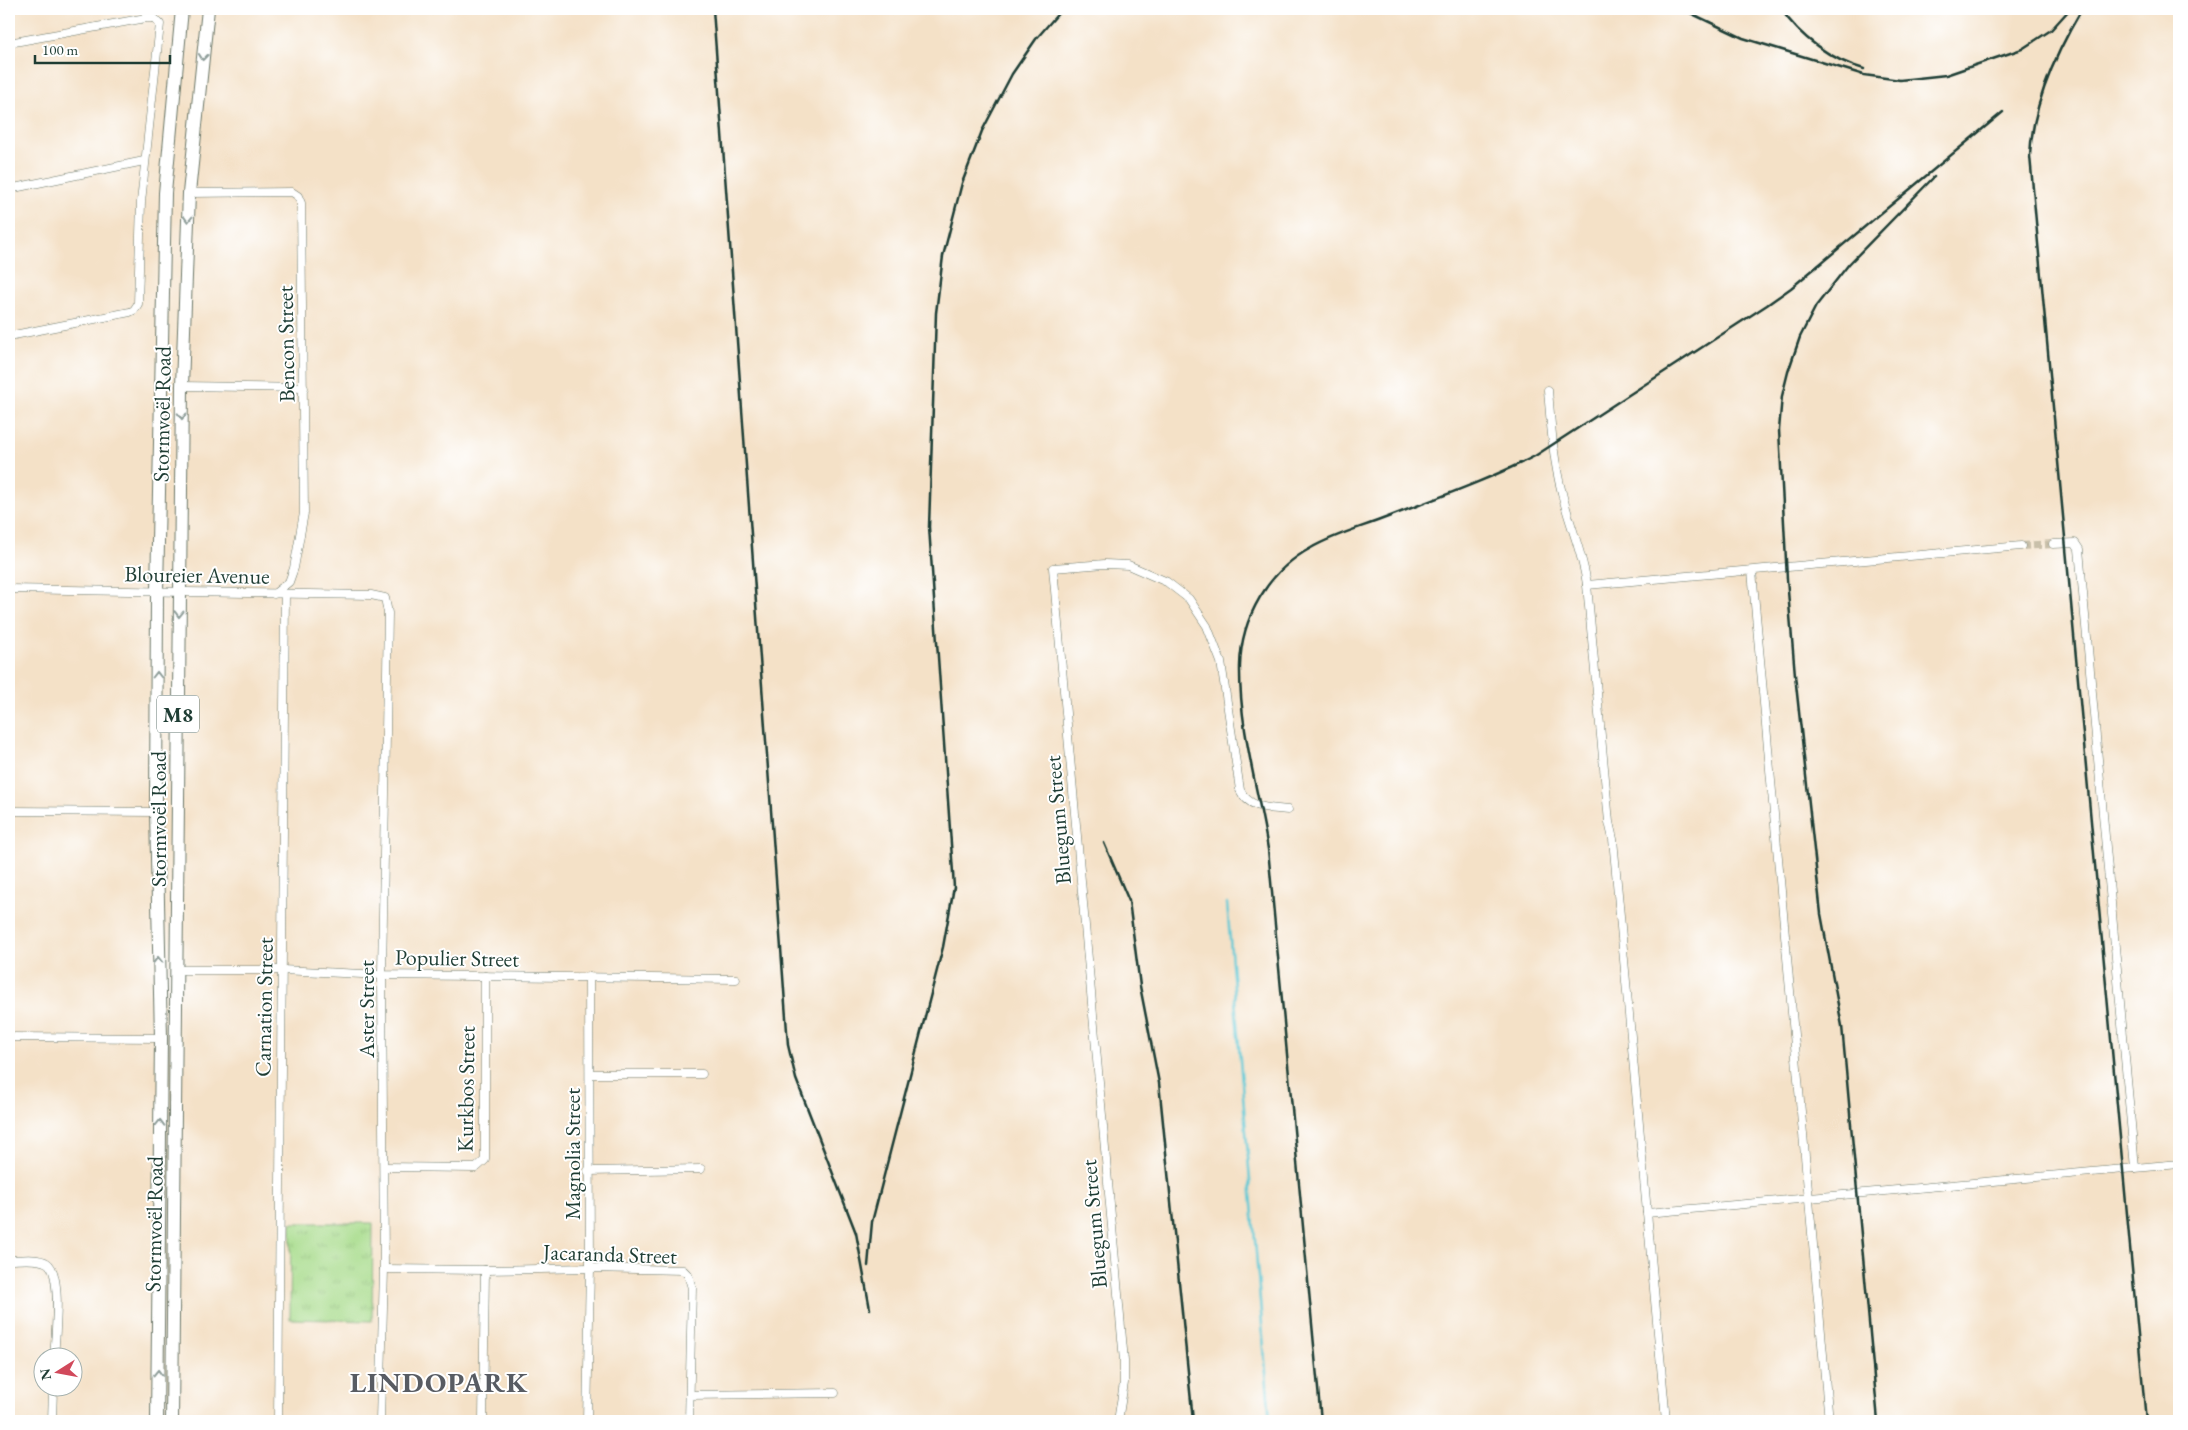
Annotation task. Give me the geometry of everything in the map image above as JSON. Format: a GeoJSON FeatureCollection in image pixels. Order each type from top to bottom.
{"type":"FeatureCollection","features":[{"type":"Feature","properties":{"kind":"main road","name":"Stormvoël Road"},"geometry":{"type":"LineString","coordinates":[[157,1421],[161,1038],[156,812],[157,592],[165,192],[182,9]]}},
{"type":"Feature","properties":{"kind":"main road","name":"Stormvoël Road"},"geometry":{"type":"LineString","coordinates":[[172,1421],[178,970],[177,811],[182,386],[189,193],[208,9]]}},
{"type":"Feature","properties":{"kind":"street"},"geometry":{"type":"LineString","coordinates":[[9,43],[146,18],[158,20],[160,29],[144,161],[140,225],[139,300],[137,308],[130,312],[9,336]]}},
{"type":"Feature","properties":{"kind":"street"},"geometry":{"type":"LineString","coordinates":[[9,189],[144,161]]}},
{"type":"Feature","properties":{"kind":"street","name":"Bencon Street"},"geometry":{"type":"LineString","coordinates":[[189,193],[292,192],[298,196],[301,203],[304,513],[294,568],[289,582],[274,594]]}},
{"type":"Feature","properties":{"kind":"street"},"geometry":{"type":"LineString","coordinates":[[182,386],[304,388]]}},
{"type":"Feature","properties":{"kind":"street"},"geometry":{"type":"LineString","coordinates":[[1548,390],[1557,471],[1565,506],[1582,560],[1587,585],[1609,822],[1615,857],[1666,1421]]}},
{"type":"Feature","properties":{"kind":"street"},"geometry":{"type":"LineString","coordinates":[[2053,544],[2075,543],[2079,549],[2135,1168]]}},
{"type":"Feature","properties":{"kind":"street"},"geometry":{"type":"LineString","coordinates":[[1587,585],[2021,546]]}},
{"type":"Feature","properties":{"kind":"street","name":"Bluegum Street"},"geometry":{"type":"LineString","coordinates":[[1118,1421],[1124,1383],[1124,1361],[1053,568],[1106,564],[1128,565],[1167,582],[1180,590],[1194,604],[1208,626],[1221,662],[1237,781],[1243,796],[1246,800],[1258,806],[1288,810]]}},
{"type":"Feature","properties":{"kind":"street"},"geometry":{"type":"LineString","coordinates":[[1752,571],[1829,1421]]}},
{"type":"Feature","properties":{"kind":"street","name":"Bloureier Avenue"},"geometry":{"type":"LineString","coordinates":[[9,589],[371,595],[385,598]]}},
{"type":"Feature","properties":{"kind":"street","name":"Carnation Street"},"geometry":{"type":"LineString","coordinates":[[278,1421],[285,594]]}},
{"type":"Feature","properties":{"kind":"street","name":"Aster Street"},"geometry":{"type":"LineString","coordinates":[[380,1421],[384,1269],[382,975],[388,613],[385,598]]}},
{"type":"Feature","properties":{"kind":"street"},"geometry":{"type":"LineString","coordinates":[[9,811],[156,812]]}},
{"type":"Feature","properties":{"kind":"street","name":"Populier Street"},"geometry":{"type":"LineString","coordinates":[[178,970],[282,970],[382,975],[736,978]]}},
{"type":"Feature","properties":{"kind":"street","name":"Kurkbos Street"},"geometry":{"type":"LineString","coordinates":[[384,1167],[476,1168],[485,1160],[485,976]]}},
{"type":"Feature","properties":{"kind":"street","name":"Magnolia Street"},"geometry":{"type":"LineString","coordinates":[[587,1421],[590,1268],[588,1170],[590,1074],[589,977]]}},
{"type":"Feature","properties":{"kind":"street"},"geometry":{"type":"LineString","coordinates":[[9,1037],[161,1038]]}},
{"type":"Feature","properties":{"kind":"street"},"geometry":{"type":"LineString","coordinates":[[590,1074],[702,1074]]}},
{"type":"Feature","properties":{"kind":"street"},"geometry":{"type":"LineString","coordinates":[[1647,1212],[2179,1164]]}},
{"type":"Feature","properties":{"kind":"street"},"geometry":{"type":"LineString","coordinates":[[588,1170],[701,1169]]}},
{"type":"Feature","properties":{"kind":"street"},"geometry":{"type":"LineString","coordinates":[[9,1260],[41,1260],[49,1264],[52,1269],[56,1278],[54,1348]]}},
{"type":"Feature","properties":{"kind":"street","name":"Jacaranda Street"},"geometry":{"type":"LineString","coordinates":[[384,1269],[590,1268],[683,1270],[688,1275],[692,1288],[689,1421]]}},
{"type":"Feature","properties":{"kind":"street"},"geometry":{"type":"LineString","coordinates":[[483,1421],[485,1270]]}},
{"type":"Feature","properties":{"kind":"street"},"geometry":{"type":"LineString","coordinates":[[690,1395],[835,1393]]}},
{"type":"Feature","properties":{"kind":"street"},"geometry":{"type":"LineString","coordinates":[[52,1421],[53,1398]]}},
{"type":"Feature","properties":{"kind":"green space"},"geometry":{"type":"Polygon","coordinates":[[[291,1223],[373,1223],[372,1321],[290,1319],[291,1223]]]}},
{"type":"Feature","properties":{"kind":"waterway"},"geometry":{"type":"LineString","coordinates":[[1227,903],[1270,1421]]}},
{"type":"Feature","properties":{"kind":"tunnel"},"geometry":{"type":"LineString","coordinates":[[2021,546],[2053,544]]}},
{"type":"Feature","properties":{"kind":"railway"},"geometry":{"type":"LineString","coordinates":[[713,9],[788,1045],[796,1079],[856,1233],[870,1309]]}},
{"type":"Feature","properties":{"kind":"railway"},"geometry":{"type":"LineString","coordinates":[[868,1266],[872,1222],[943,947],[954,887],[929,527],[936,313],[943,256],[962,183],[982,131],[1012,74],[1036,39],[1062,9]]}},
{"type":"Feature","properties":{"kind":"railway"},"geometry":{"type":"LineString","coordinates":[[1682,9],[1743,38],[1864,75],[1900,80],[1946,75],[2022,49],[2051,30],[2070,9]]}},
{"type":"Feature","properties":{"kind":"railway"},"geometry":{"type":"LineString","coordinates":[[1781,9],[1797,29],[1817,46],[1840,60],[1864,69]]}},
{"type":"Feature","properties":{"kind":"railway"},"geometry":{"type":"LineString","coordinates":[[2082,9],[2063,43],[2040,98],[2035,117],[2030,156],[2146,1421]]}},
{"type":"Feature","properties":{"kind":"railway"},"geometry":{"type":"LineString","coordinates":[[1321,1421],[1268,849],[1246,735],[1241,689],[1240,666],[1245,631],[1260,598],[1282,569],[1311,548],[1339,535],[1481,481],[1535,456],[1767,305],[1791,288],[2003,112]]}},
{"type":"Feature","properties":{"kind":"railway"},"geometry":{"type":"LineString","coordinates":[[1878,1421],[1842,1026],[1821,914],[1795,675],[1787,579],[1779,430],[1782,396],[1788,372],[1800,337],[1816,306],[1849,264],[1934,177]]}},
{"type":"Feature","properties":{"kind":"railway"},"geometry":{"type":"LineString","coordinates":[[1104,843],[1129,901],[1140,986],[1159,1083],[1193,1421]]}},
{"type":"Feature","properties":{"kind":"district","name":"LINDOPARK"},"geometry":{"type":"Point","coordinates":[439,1382]}}]}
